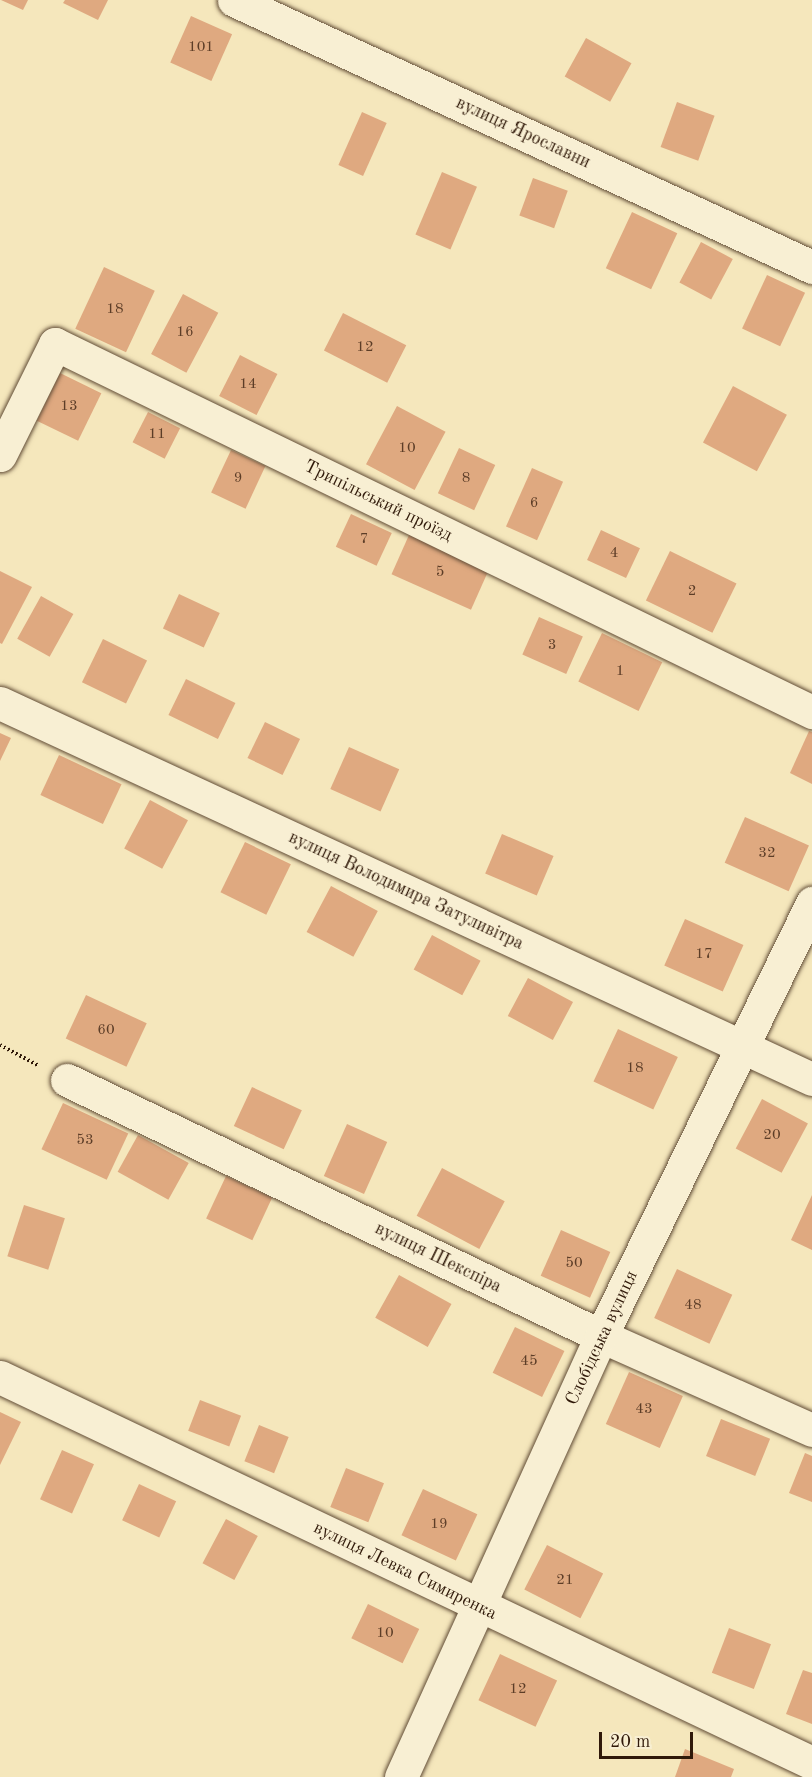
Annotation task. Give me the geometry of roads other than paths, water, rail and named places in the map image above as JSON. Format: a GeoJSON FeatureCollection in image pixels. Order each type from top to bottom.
{"type":"FeatureCollection","features":[{"type":"Feature","properties":{"kind":"street","name":"вулиця Ярославни"},"geometry":{"type":"LineString","coordinates":[[234,0],[812,267]]}},
{"type":"Feature","properties":{"kind":"street","name":"Трипільський проїзд"},"geometry":{"type":"LineString","coordinates":[[0,455],[55,344],[812,712]]}},
{"type":"Feature","properties":{"kind":"street","name":"вулиця Володимира Затуливітра"},"geometry":{"type":"LineString","coordinates":[[0,703],[812,1079]]}},
{"type":"Feature","properties":{"kind":"street","name":"Слобідська вулиця"},"geometry":{"type":"LineString","coordinates":[[401,1777],[602,1336],[812,903]]}},
{"type":"Feature","properties":{"kind":"street","name":"вулиця Шекспіра"},"geometry":{"type":"LineString","coordinates":[[67,1080],[602,1336],[812,1430]]}},
{"type":"Feature","properties":{"kind":"street","name":"вулиця Левка Симиренка"},"geometry":{"type":"LineString","coordinates":[[0,1377],[812,1763]]}}]}
